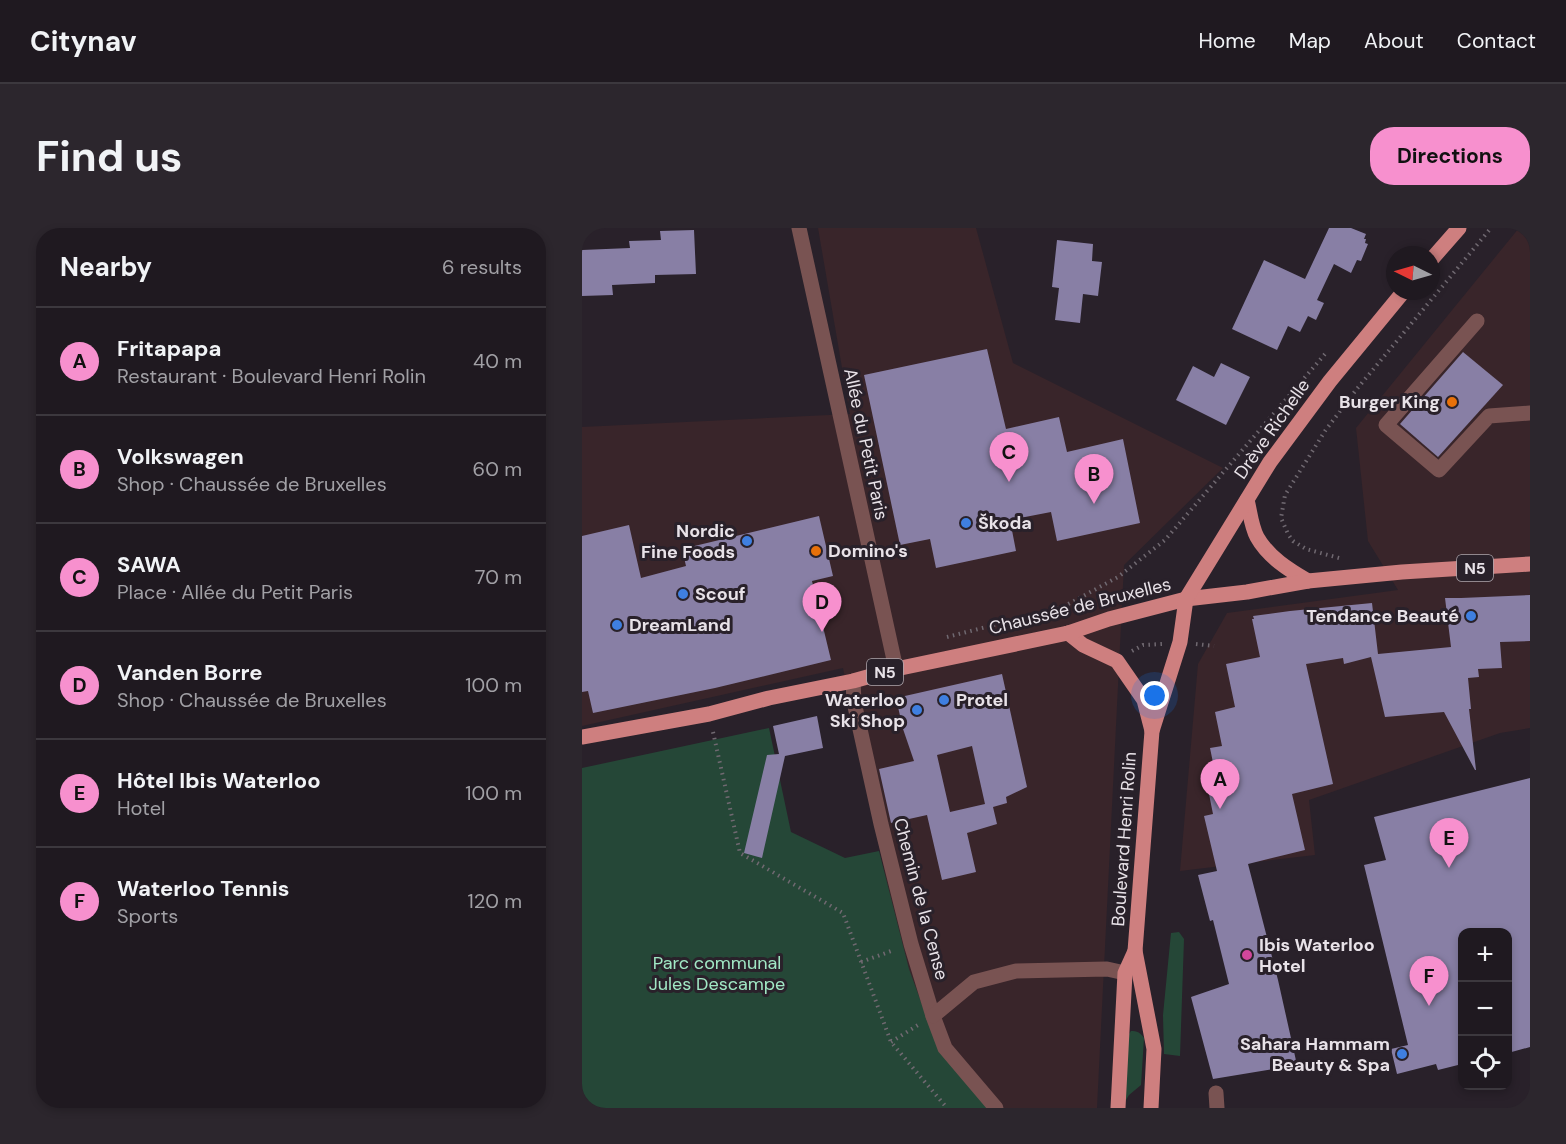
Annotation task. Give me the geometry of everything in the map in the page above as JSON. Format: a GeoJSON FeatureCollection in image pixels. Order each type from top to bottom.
{"type":"FeatureCollection","features":[{"type":"Feature","properties":{"kind":"main road"},"geometry":{"type":"LineString","coordinates":[[1440,250],[1459,228]]}},
{"type":"Feature","properties":{"kind":"main road","name":"Drève Richelle"},"geometry":{"type":"LineString","coordinates":[[1186,599],[1270,462],[1330,381],[1397,300]]}},
{"type":"Feature","properties":{"kind":"main road"},"geometry":{"type":"LineString","coordinates":[[1246,500],[1257,536],[1266,550],[1287,569],[1308,581]]}},
{"type":"Feature","properties":{"kind":"main road","name":"Chaussée de Bruxelles"},"geometry":{"type":"LineString","coordinates":[[582,737],[709,714],[896,669],[1068,633],[1109,619],[1186,599],[1247,592],[1308,581],[1530,564]]}},
{"type":"Feature","properties":{"kind":"main road","name":"Boulevard Henri Rolin"},"geometry":{"type":"LineString","coordinates":[[1150,1108],[1154,1049],[1135,951],[1152,731],[1180,642],[1186,599]]}},
{"type":"Feature","properties":{"kind":"main road","name":"Boulevard Henri Rolin"},"geometry":{"type":"LineString","coordinates":[[1068,633],[1083,645],[1117,661],[1144,700],[1152,731]]}},
{"type":"Feature","properties":{"kind":"main road","name":"Boulevard Henri Rolin"},"geometry":{"type":"LineString","coordinates":[[1118,1108],[1125,973],[1135,951]]}},
{"type":"Feature","properties":{"kind":"street","name":"Allée du Petit Paris"},"geometry":{"type":"LineString","coordinates":[[799,228],[896,669]]}},
{"type":"Feature","properties":{"kind":"street"},"geometry":{"type":"LineString","coordinates":[[1477,321],[1386,425],[1439,470],[1489,416],[1530,413]]}},
{"type":"Feature","properties":{"kind":"street","name":"Chemin de la Cense"},"geometry":{"type":"LineString","coordinates":[[853,681],[856,714],[881,824],[911,944],[933,1016],[945,1048],[996,1108]]}},
{"type":"Feature","properties":{"kind":"street"},"geometry":{"type":"LineString","coordinates":[[933,1016],[974,982],[1016,971],[1107,969],[1125,973]]}},
{"type":"Feature","properties":{"kind":"path"},"geometry":{"type":"LineString","coordinates":[[940,638],[1061,608],[1118,577],[1165,540],[1326,352]]}},
{"type":"Feature","properties":{"kind":"path"},"geometry":{"type":"LineString","coordinates":[[709,714],[740,853],[843,913],[891,1042],[947,1108]]}},
{"type":"Feature","properties":{"kind":"path"},"geometry":{"type":"LineString","coordinates":[[861,962],[911,944]]}},
{"type":"Feature","properties":{"kind":"path"},"geometry":{"type":"LineString","coordinates":[[891,1042],[933,1016]]}},
{"type":"Feature","properties":{"kind":"shaded area"},"geometry":{"type":"Polygon","coordinates":[[[818,228],[976,228],[1013,363],[1223,468],[1124,565],[1097,1108],[999,1108],[908,988],[843,668],[582,726],[582,427],[850,414],[818,228]]]}},
{"type":"Feature","properties":{"kind":"shaded area"},"geometry":{"type":"Polygon","coordinates":[[[1519,228],[1530,228],[1530,728],[1500,733],[1309,800],[1315,855],[1180,871],[1198,664],[1227,613],[1398,590],[1368,541],[1356,428],[1519,228]]]}},
{"type":"Feature","properties":{"kind":"green space","name":"Parc communal Jules Descampe"},"geometry":{"type":"Polygon","coordinates":[[[769,728],[791,832],[845,858],[879,851],[909,969],[935,1040],[988,1108],[582,1108],[582,768],[769,728]]]}},
{"type":"Feature","properties":{"kind":"green space"},"geometry":{"type":"Polygon","coordinates":[[[1179,932],[1184,939],[1180,1056],[1164,1054],[1163,1015],[1171,933],[1179,932]]]}},
{"type":"Feature","properties":{"kind":"green space"},"geometry":{"type":"Polygon","coordinates":[[[1131,1031],[1138,1032],[1144,1038],[1141,1085],[1129,1095],[1123,1105],[1127,1037],[1131,1031]]]}},
{"type":"Feature","properties":{"kind":"building"},"geometry":{"type":"Polygon","coordinates":[[[1329,228],[1351,228],[1366,234],[1364,239],[1368,244],[1361,261],[1357,260],[1351,273],[1334,264],[1317,300],[1324,303],[1316,320],[1308,316],[1300,332],[1288,326],[1277,350],[1232,329],[1264,260],[1305,279],[1329,228]]]}},
{"type":"Feature","properties":{"kind":"building"},"geometry":{"type":"Polygon","coordinates":[[[694,230],[696,274],[655,275],[655,283],[612,285],[613,295],[582,296],[582,250],[630,248],[629,241],[661,240],[660,231],[694,230]]]}},
{"type":"Feature","properties":{"kind":"building"},"geometry":{"type":"Polygon","coordinates":[[[1057,240],[1093,244],[1092,261],[1102,262],[1098,296],[1083,294],[1080,323],[1055,320],[1059,288],[1052,287],[1057,240]]]}},
{"type":"Feature","properties":{"kind":"building"},"geometry":{"type":"Polygon","coordinates":[[[987,349],[1006,429],[1059,417],[1067,452],[1123,439],[1140,523],[1057,541],[1051,512],[1010,520],[1016,551],[936,568],[930,539],[900,545],[864,375],[987,349]]]}},
{"type":"Feature","properties":{"kind":"building","name":"Burger King"},"geometry":{"type":"Polygon","coordinates":[[[1463,352],[1503,385],[1438,457],[1400,424],[1463,352]]]}},
{"type":"Feature","properties":{"kind":"building"},"geometry":{"type":"Polygon","coordinates":[[[1221,363],[1250,377],[1226,425],[1176,400],[1193,366],[1214,377],[1221,363]]]}},
{"type":"Feature","properties":{"kind":"building"},"geometry":{"type":"Polygon","coordinates":[[[819,516],[833,576],[812,581],[831,660],[715,688],[593,713],[588,691],[582,692],[582,536],[629,525],[641,578],[686,566],[682,549],[819,516]]]}},
{"type":"Feature","properties":{"kind":"building"},"geometry":{"type":"Polygon","coordinates":[[[1530,595],[1530,641],[1500,642],[1502,668],[1478,669],[1479,677],[1468,678],[1476,770],[1444,712],[1385,717],[1371,657],[1344,664],[1343,658],[1306,664],[1333,784],[1292,794],[1305,850],[1248,864],[1297,1065],[1213,1079],[1191,997],[1229,984],[1213,920],[1210,921],[1198,875],[1217,871],[1204,816],[1213,814],[1207,784],[1217,782],[1210,748],[1222,746],[1215,712],[1235,707],[1226,664],[1260,657],[1253,616],[1372,603],[1378,654],[1451,647],[1445,598],[1530,595]]]}},
{"type":"Feature","properties":{"kind":"building"},"geometry":{"type":"Polygon","coordinates":[[[1002,674],[1027,787],[1006,797],[1007,803],[993,807],[997,824],[967,833],[976,872],[942,880],[927,815],[891,823],[879,769],[914,761],[896,698],[1002,674]],[[972,746],[937,755],[950,812],[985,804],[972,746]]]}},
{"type":"Feature","properties":{"kind":"building"},"geometry":{"type":"Polygon","coordinates":[[[817,716],[823,748],[785,756],[762,858],[744,853],[767,755],[779,754],[773,726],[817,716]]]}},
{"type":"Feature","properties":{"kind":"building"},"geometry":{"type":"Polygon","coordinates":[[[1530,778],[1530,1047],[1512,1052],[1512,928],[1458,928],[1458,1065],[1438,1070],[1436,1064],[1397,1074],[1391,1049],[1408,1045],[1364,865],[1386,860],[1374,817],[1530,778]]]}},
{"type":"Feature","properties":{"kind":"place","name":"Burger King"},"geometry":{"type":"Point","coordinates":[1452,402]}},
{"type":"Feature","properties":{"kind":"place","name":"SAWA"},"geometry":{"type":"Point","coordinates":[1009,482]}},
{"type":"Feature","properties":{"kind":"place","name":"Volkswagen"},"geometry":{"type":"Point","coordinates":[1094,504]}},
{"type":"Feature","properties":{"kind":"place","name":"Škoda"},"geometry":{"type":"Point","coordinates":[966,523]}},
{"type":"Feature","properties":{"kind":"place","name":"Nordic Fine Foods"},"geometry":{"type":"Point","coordinates":[747,541]}},
{"type":"Feature","properties":{"kind":"place","name":"Domino's"},"geometry":{"type":"Point","coordinates":[816,551]}},
{"type":"Feature","properties":{"kind":"place","name":"Scouf"},"geometry":{"type":"Point","coordinates":[683,594]}},
{"type":"Feature","properties":{"kind":"place","name":"Tendance Beauté"},"geometry":{"type":"Point","coordinates":[1471,616]}},
{"type":"Feature","properties":{"kind":"place","name":"DreamLand"},"geometry":{"type":"Point","coordinates":[617,625]}},
{"type":"Feature","properties":{"kind":"place","name":"Vanden Borre"},"geometry":{"type":"Point","coordinates":[822,632]}},
{"type":"Feature","properties":{"kind":"place","name":"Protel"},"geometry":{"type":"Point","coordinates":[944,700]}},
{"type":"Feature","properties":{"kind":"place","name":"Waterloo Ski Shop"},"geometry":{"type":"Point","coordinates":[917,710]}},
{"type":"Feature","properties":{"kind":"place","name":"Fritapapa"},"geometry":{"type":"Point","coordinates":[1220,809]}},
{"type":"Feature","properties":{"kind":"place","name":"Hôtel Ibis Waterloo"},"geometry":{"type":"Point","coordinates":[1449,868]}},
{"type":"Feature","properties":{"kind":"place","name":"Ibis Waterloo Hotel"},"geometry":{"type":"Point","coordinates":[1247,955]}},
{"type":"Feature","properties":{"kind":"place","name":"Waterloo Tennis"},"geometry":{"type":"Point","coordinates":[1429,1006]}},
{"type":"Feature","properties":{"kind":"place","name":"Sahara Hammam Beauty & Spa"},"geometry":{"type":"Point","coordinates":[1402,1054]}}]}
